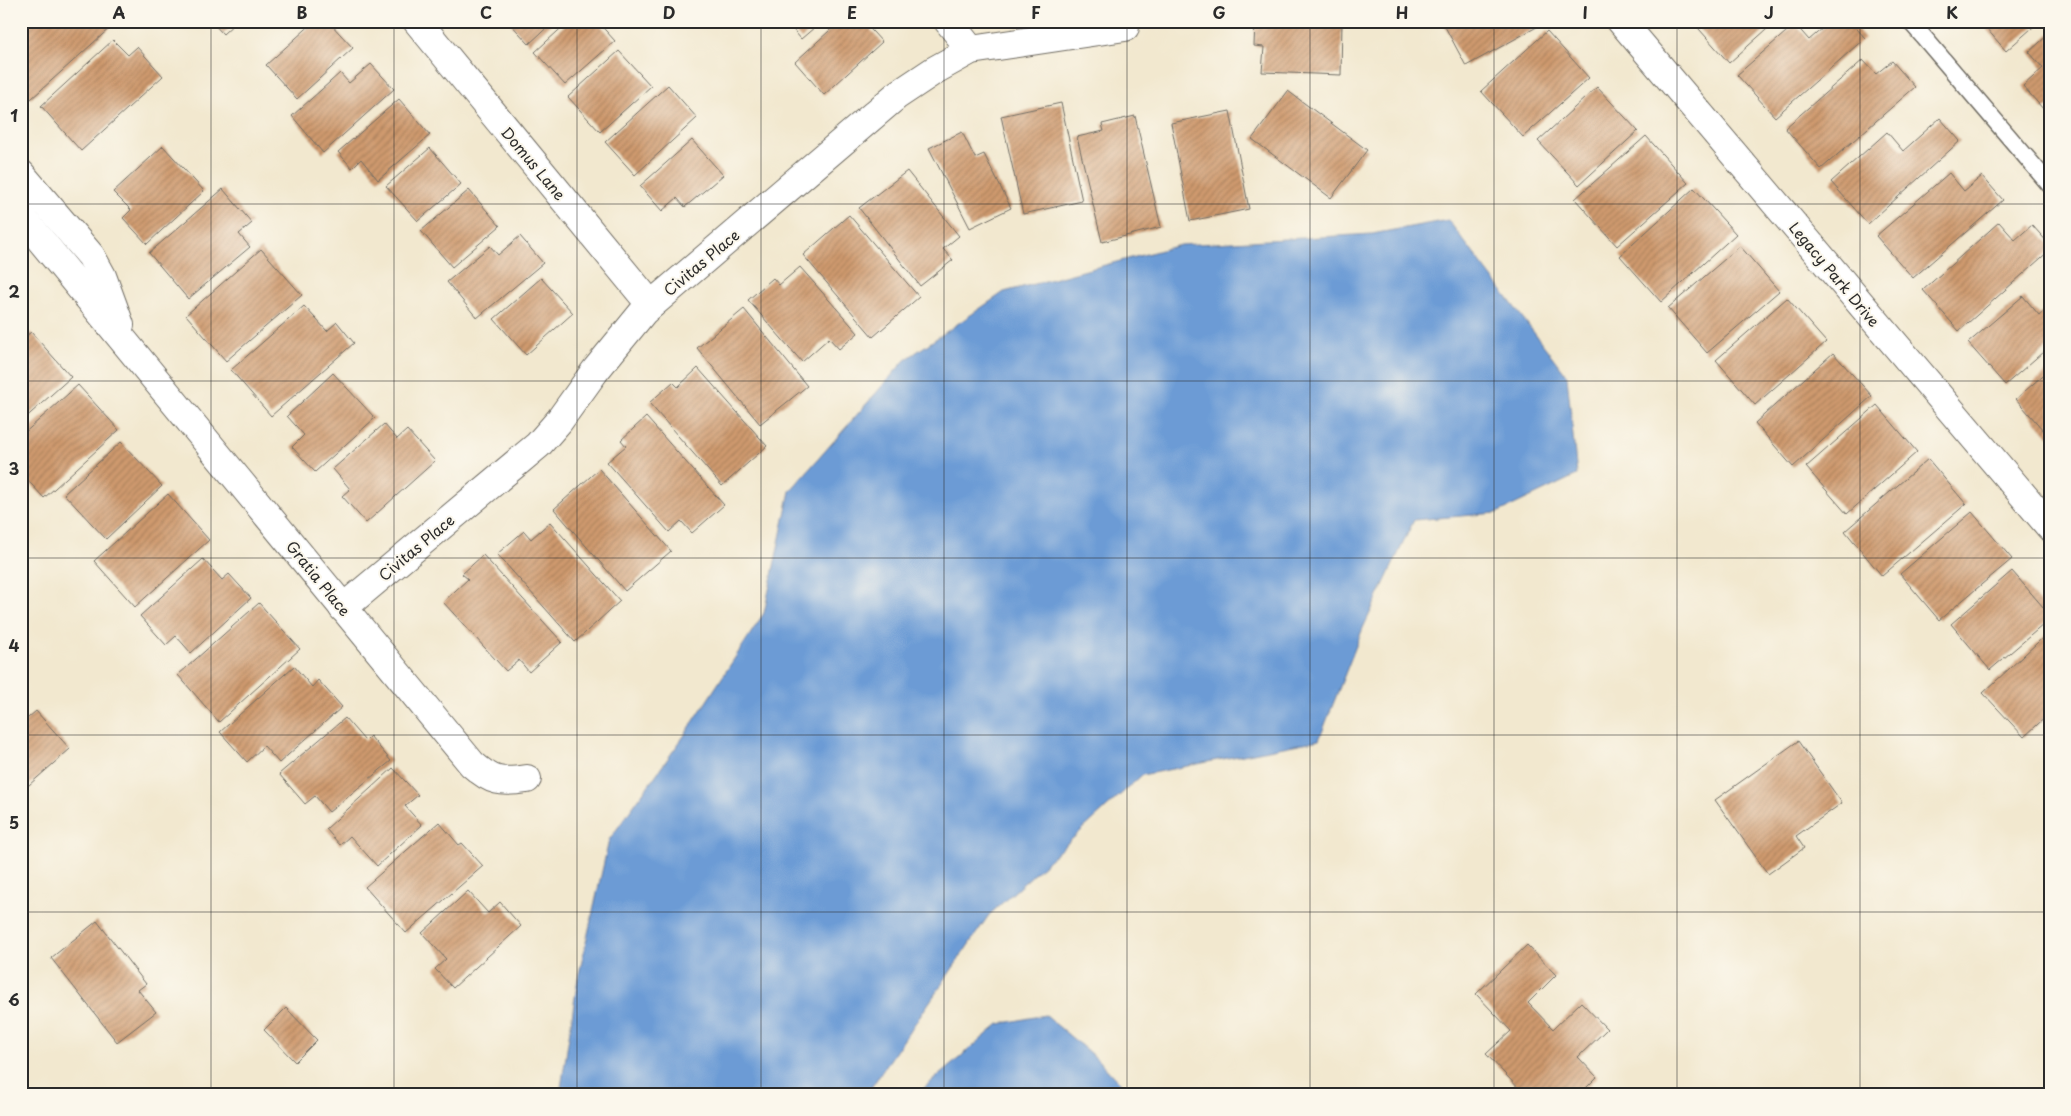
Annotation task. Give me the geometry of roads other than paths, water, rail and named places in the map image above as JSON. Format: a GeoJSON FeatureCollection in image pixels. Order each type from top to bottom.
{"type":"FeatureCollection","features":[{"type":"Feature","properties":{"kind":"street","name":"Domus Lane"},"geometry":{"type":"LineString","coordinates":[[417,21],[651,305]]}},
{"type":"Feature","properties":{"kind":"street"},"geometry":{"type":"LineString","coordinates":[[948,21],[971,50]]}},
{"type":"Feature","properties":{"kind":"street","name":"Legacy Park Drive"},"geometry":{"type":"LineString","coordinates":[[1621,21],[2050,527]]}},
{"type":"Feature","properties":{"kind":"street","name":"Civitas Place"},"geometry":{"type":"LineString","coordinates":[[344,608],[538,445],[559,421],[590,378],[634,323],[651,305],[896,96],[935,70],[971,50],[1126,27]]}},
{"type":"Feature","properties":{"kind":"street","name":"Gratia Place"},"geometry":{"type":"LineString","coordinates":[[21,174],[96,265],[128,345]]}},
{"type":"Feature","properties":{"kind":"street","name":"Gratia Place"},"geometry":{"type":"LineString","coordinates":[[21,216],[472,764],[489,778],[499,781],[527,779]]}},
{"type":"Feature","properties":{"kind":"lane"},"geometry":{"type":"LineString","coordinates":[[1910,21],[2050,185]]}},
{"type":"Feature","properties":{"kind":"water"},"geometry":{"type":"Polygon","coordinates":[[[1448,220],[1567,376],[1577,475],[1497,513],[1414,520],[1363,628],[1319,740],[1142,775],[989,915],[866,1095],[564,1095],[561,1088],[578,978],[609,840],[684,736],[764,613],[790,491],[905,360],[1004,292],[1180,245],[1372,234],[1448,220]]]}},
{"type":"Feature","properties":{"kind":"water"},"geometry":{"type":"Polygon","coordinates":[[[1045,1015],[1096,1058],[1131,1095],[918,1095],[999,1024],[1045,1015]]]}}]}
